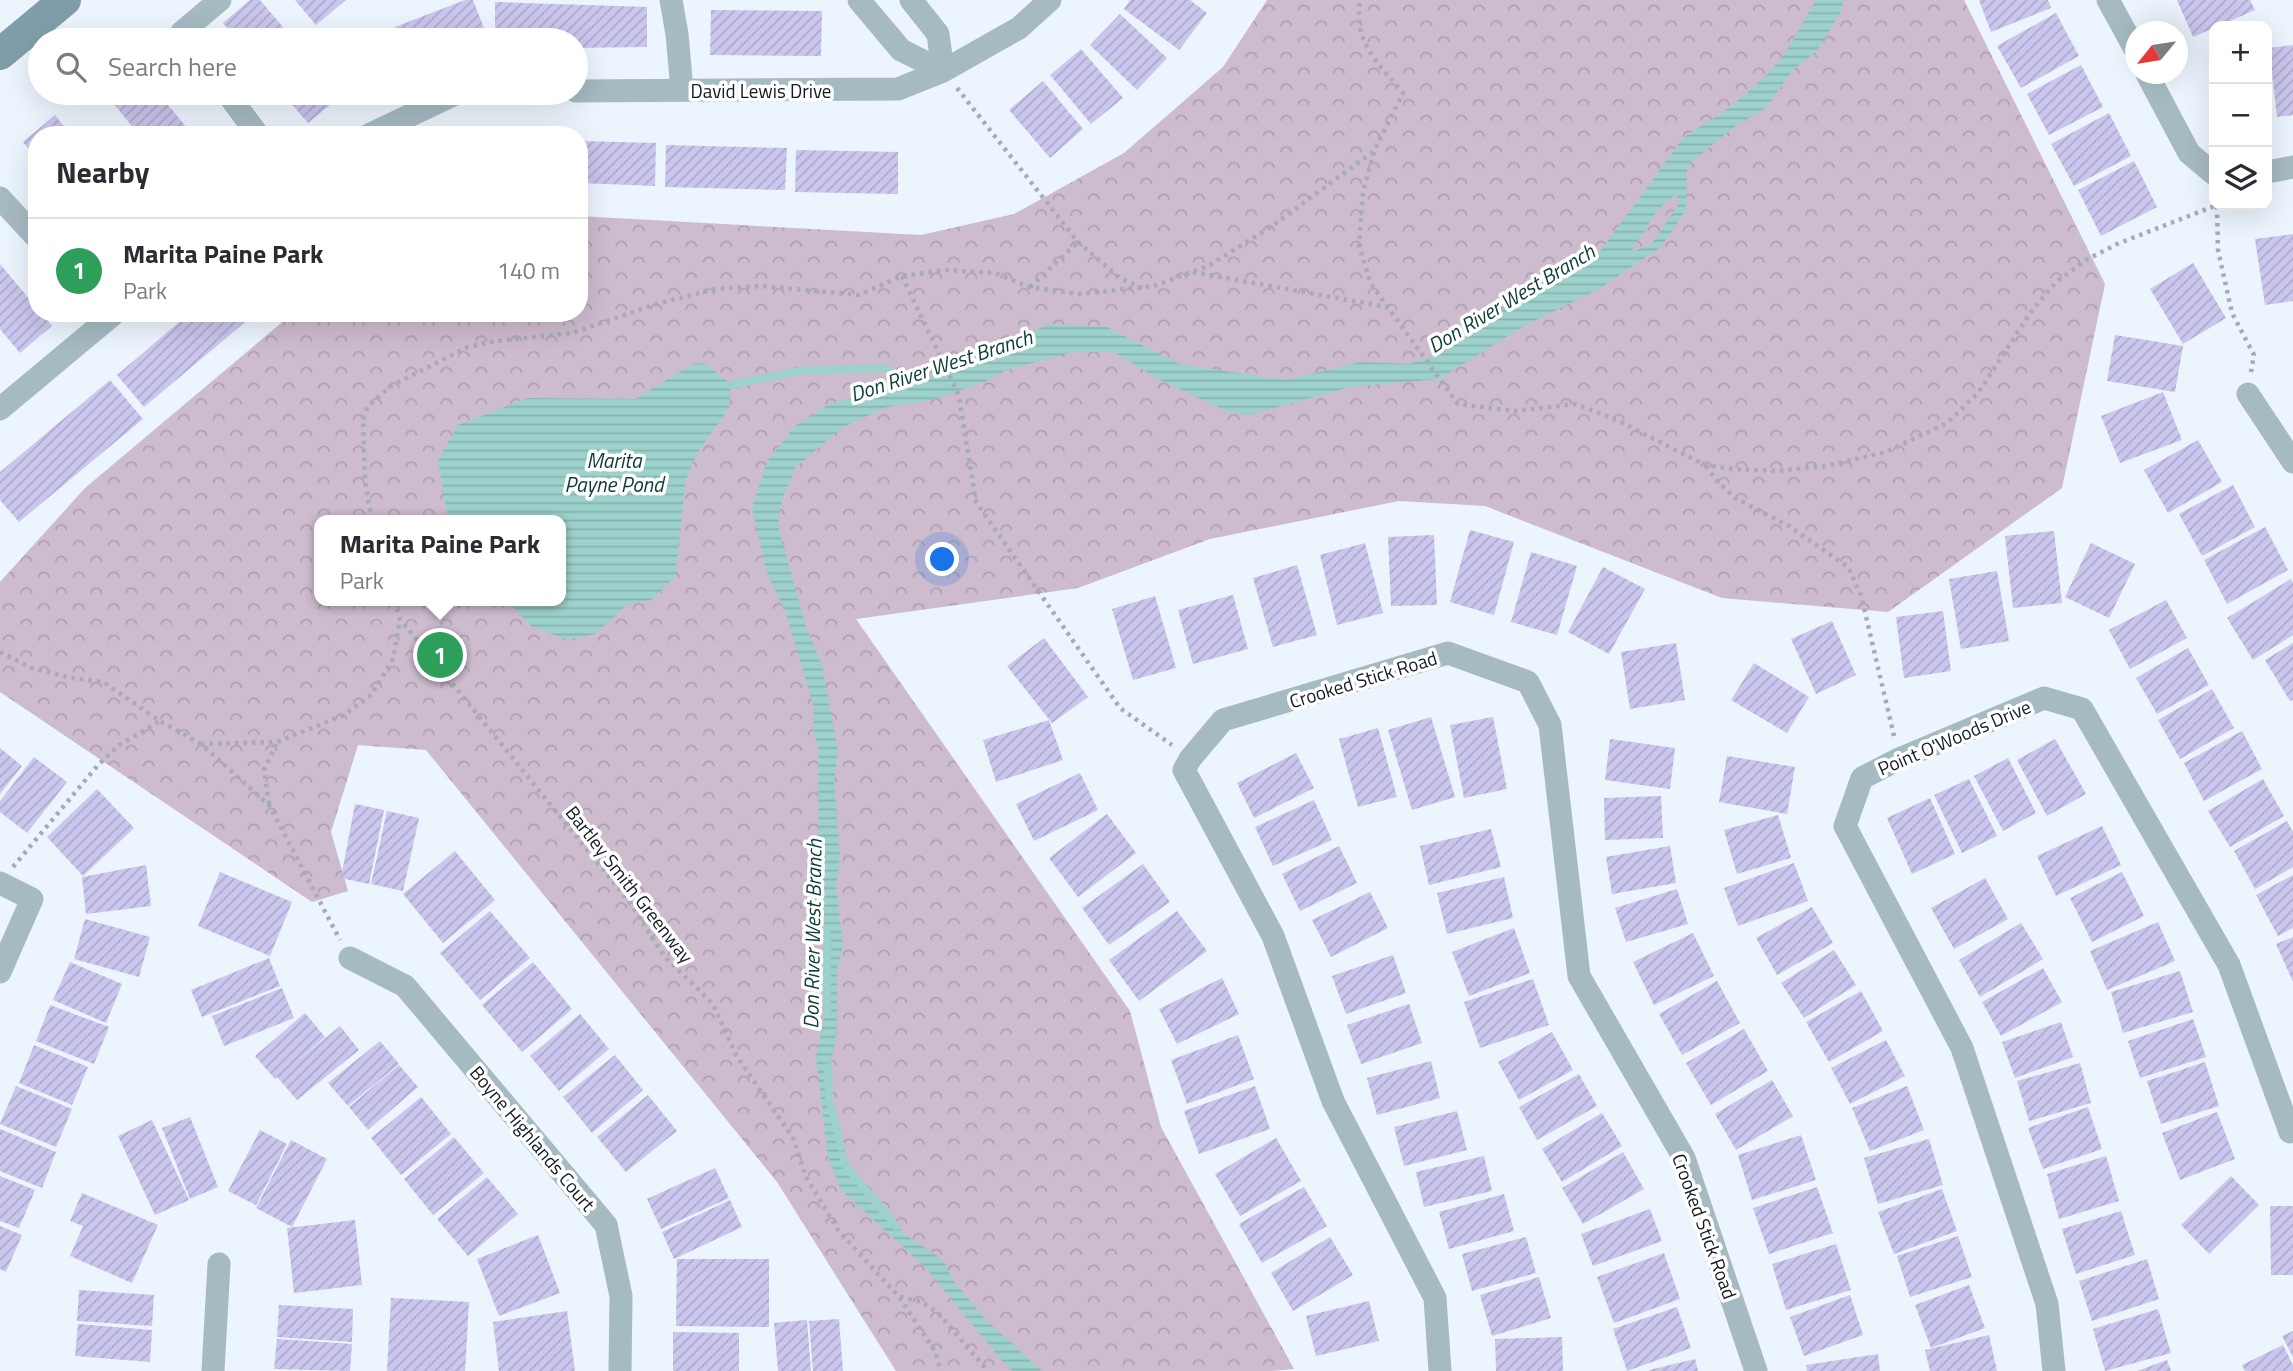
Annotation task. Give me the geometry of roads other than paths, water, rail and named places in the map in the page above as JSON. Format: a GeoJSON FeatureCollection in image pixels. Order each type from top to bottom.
{"type":"FeatureCollection","features":[{"type":"Feature","properties":{"kind":"main road"},"geometry":{"type":"LineString","coordinates":[[31,28],[65,0]]}},
{"type":"Feature","properties":{"kind":"main road"},"geometry":{"type":"LineString","coordinates":[[0,54],[28,31]]}},
{"type":"Feature","properties":{"kind":"street"},"geometry":{"type":"LineString","coordinates":[[187,28],[220,0]]}},
{"type":"Feature","properties":{"kind":"street"},"geometry":{"type":"LineString","coordinates":[[671,0],[682,90]]}},
{"type":"Feature","properties":{"kind":"street"},"geometry":{"type":"LineString","coordinates":[[859,0],[901,51],[943,71]]}},
{"type":"Feature","properties":{"kind":"street"},"geometry":{"type":"LineString","coordinates":[[911,0],[938,34],[943,71]]}},
{"type":"Feature","properties":{"kind":"street","name":"David Lewis Drive"},"geometry":{"type":"LineString","coordinates":[[588,91],[898,89],[943,71],[1019,27],[1050,0]]}},
{"type":"Feature","properties":{"kind":"street"},"geometry":{"type":"LineString","coordinates":[[2108,0],[2125,31]]}},
{"type":"Feature","properties":{"kind":"street"},"geometry":{"type":"LineString","coordinates":[[2152,84],[2189,153],[2209,170]]}},
{"type":"Feature","properties":{"kind":"street"},"geometry":{"type":"LineString","coordinates":[[236,105],[251,126]]}},
{"type":"Feature","properties":{"kind":"street"},"geometry":{"type":"LineString","coordinates":[[388,126],[432,105]]}},
{"type":"Feature","properties":{"kind":"street"},"geometry":{"type":"LineString","coordinates":[[2272,171],[2293,167]]}},
{"type":"Feature","properties":{"kind":"street"},"geometry":{"type":"LineString","coordinates":[[0,198],[28,228]]}},
{"type":"Feature","properties":{"kind":"street"},"geometry":{"type":"LineString","coordinates":[[0,409],[102,322]]}},
{"type":"Feature","properties":{"kind":"street"},"geometry":{"type":"LineString","coordinates":[[2248,394],[2293,462]]}},
{"type":"Feature","properties":{"kind":"street","name":"Crooked Stick Road"},"geometry":{"type":"LineString","coordinates":[[1440,1371],[1435,1298],[1333,1101],[1273,936],[1184,770],[1223,720],[1448,653],[1528,682],[1550,726],[1579,976],[1684,1158],[1756,1371]]}},
{"type":"Feature","properties":{"kind":"street","name":"Point O'Woods Drive"},"geometry":{"type":"LineString","coordinates":[[2054,1371],[2047,1304],[1962,1048],[1845,826],[1862,778],[1899,759],[2043,698],[2082,709],[2229,965],[2290,1132],[2293,1131]]}},
{"type":"Feature","properties":{"kind":"street"},"geometry":{"type":"LineString","coordinates":[[0,972],[32,899],[4,878]]}},
{"type":"Feature","properties":{"kind":"street","name":"Boyne Highlands Court"},"geometry":{"type":"LineString","coordinates":[[350,958],[405,986],[606,1225],[621,1296],[620,1371]]}},
{"type":"Feature","properties":{"kind":"street"},"geometry":{"type":"LineString","coordinates":[[214,1371],[219,1264]]}},
{"type":"Feature","properties":{"kind":"water"},"geometry":{"type":"Polygon","coordinates":[[[1816,0],[1842,0],[1843,8],[1817,51],[1792,71],[1767,107],[1733,128],[1691,162],[1687,168],[1686,210],[1661,247],[1599,289],[1524,326],[1439,379],[1350,387],[1249,415],[1229,412],[1158,379],[1114,352],[1074,352],[1006,370],[984,382],[933,400],[887,407],[841,428],[796,467],[782,499],[778,526],[806,627],[822,665],[838,751],[834,782],[840,856],[836,887],[843,945],[837,971],[837,1030],[828,1080],[836,1133],[844,1147],[849,1169],[869,1201],[907,1236],[943,1260],[953,1280],[985,1319],[1042,1371],[1013,1371],[926,1268],[841,1190],[828,1157],[816,1057],[828,996],[829,953],[819,899],[818,748],[813,729],[814,708],[786,613],[766,570],[752,507],[767,462],[795,426],[831,403],[905,386],[978,360],[1048,324],[1107,327],[1179,364],[1286,380],[1360,362],[1409,364],[1445,352],[1531,287],[1597,256],[1683,138],[1733,105],[1766,76],[1784,55],[1816,0]],[[1676,194],[1658,209],[1631,252],[1651,245],[1679,204],[1676,194]]]}},
{"type":"Feature","properties":{"kind":"water","name":"Marita Payne Pond"},"geometry":{"type":"Polygon","coordinates":[[[695,363],[707,364],[731,385],[729,408],[697,453],[686,479],[675,577],[651,600],[627,605],[595,634],[567,640],[531,626],[512,606],[566,606],[566,515],[447,515],[438,460],[458,425],[527,398],[635,399],[695,363]]]}},
{"type":"Feature","properties":{"kind":"waterway"},"geometry":{"type":"LineString","coordinates":[[731,385],[799,371],[886,368],[905,387]]}},
{"type":"Feature","properties":{"kind":"waterway","name":"Don River West Branch"},"geometry":{"type":"LineString","coordinates":[[827,934],[827,1012]]}},
{"type":"Feature","properties":{"kind":"waterway","name":"Don River West Branch"},"geometry":{"type":"LineString","coordinates":[[828,1067],[829,1097],[841,1147]]}},
{"type":"Feature","properties":{"kind":"waterway","name":"Don River West Branch"},"geometry":{"type":"LineString","coordinates":[[844,1160],[845,1165],[896,1226]]}},
{"type":"Feature","properties":{"kind":"place","name":"Marita Paine Park"},"geometry":{"type":"Point","coordinates":[440,655]}}]}
